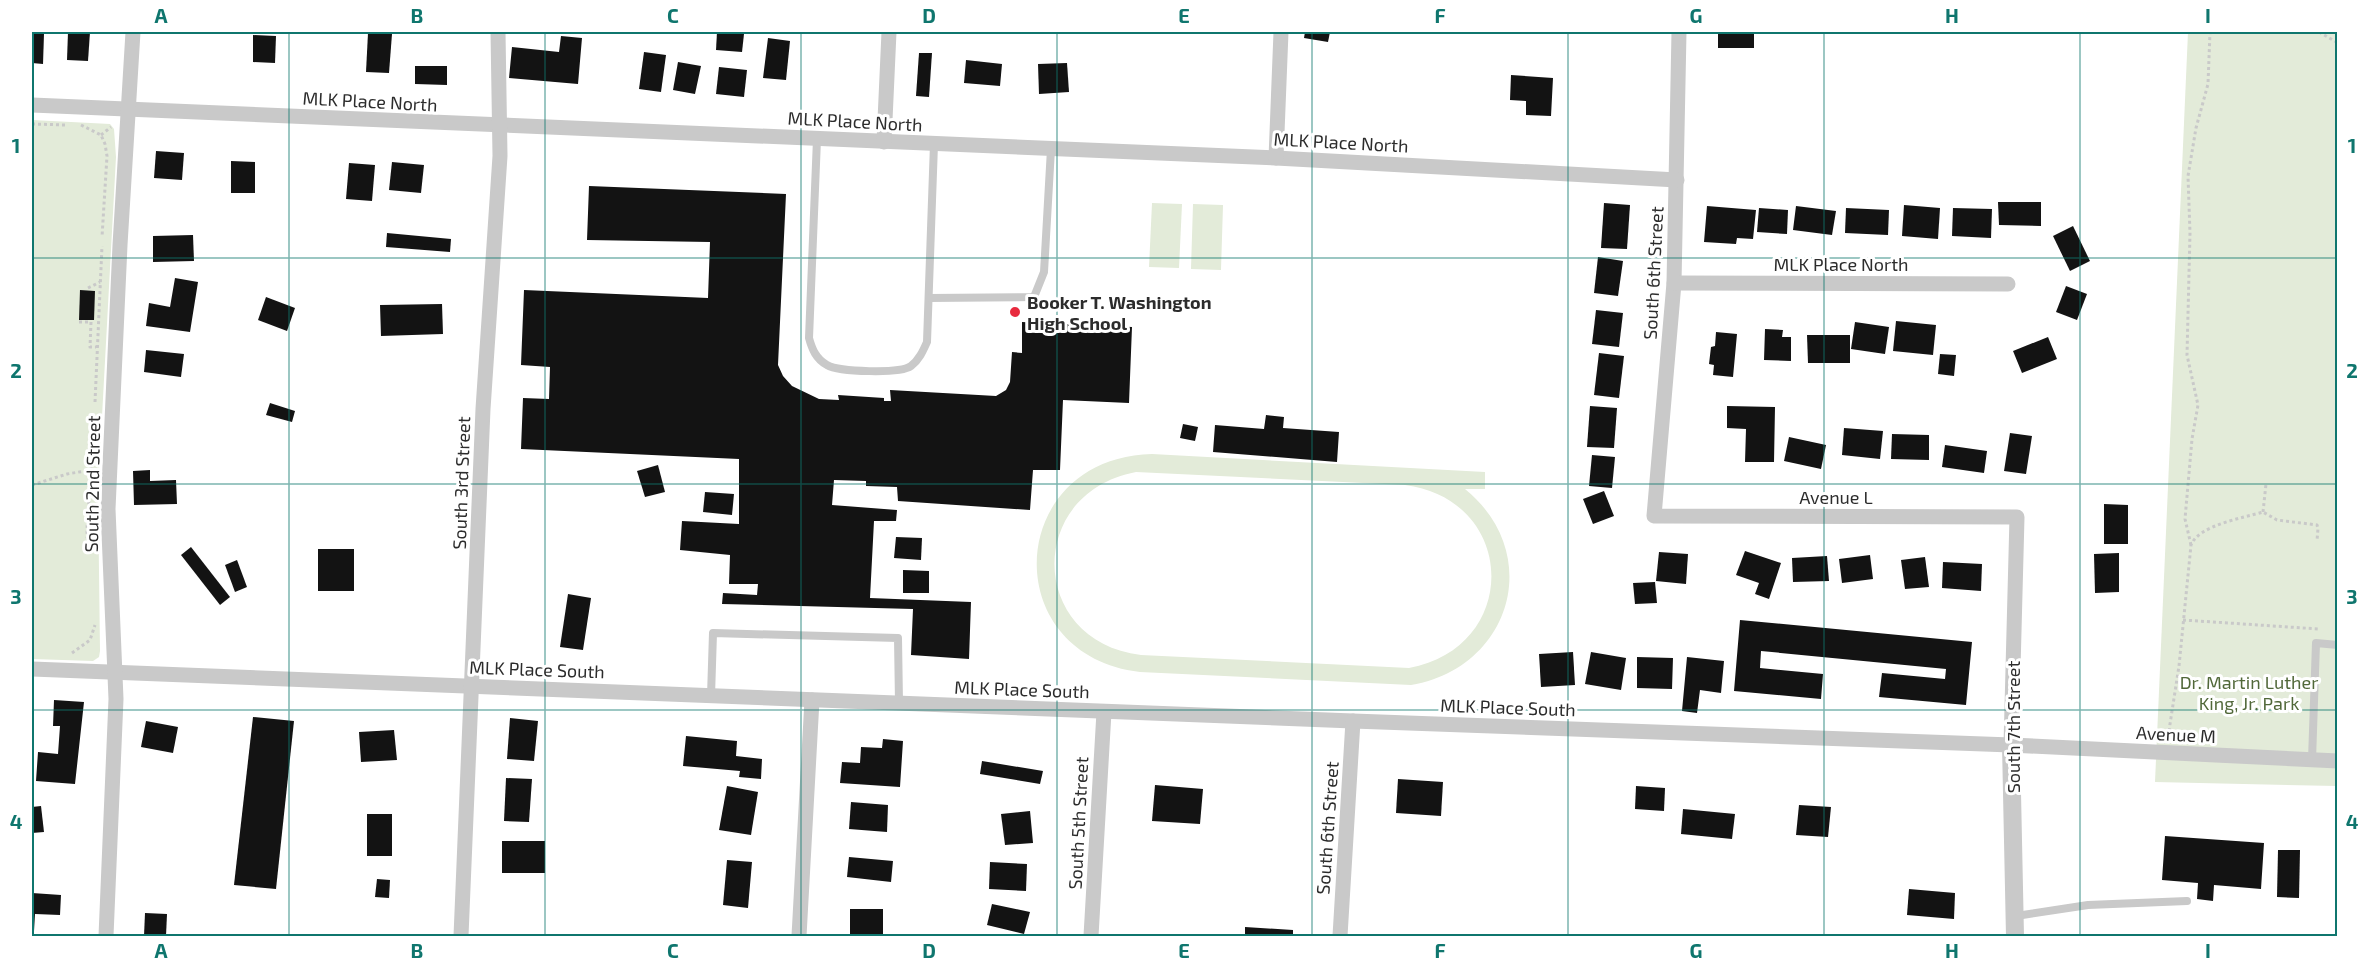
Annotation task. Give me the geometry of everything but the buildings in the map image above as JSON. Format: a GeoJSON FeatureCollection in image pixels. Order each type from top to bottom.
{"type":"FeatureCollection","features":[{"type":"Feature","properties":{"kind":"street","name":"South 2nd Street"},"geometry":{"type":"LineString","coordinates":[[106,936],[116,699],[108,509],[120,245],[133,32]]}},
{"type":"Feature","properties":{"kind":"street","name":"South 3rd Street"},"geometry":{"type":"LineString","coordinates":[[461,936],[483,409],[500,156],[498,32]]}},
{"type":"Feature","properties":{"kind":"street"},"geometry":{"type":"LineString","coordinates":[[884,142],[889,32]]}},
{"type":"Feature","properties":{"kind":"street"},"geometry":{"type":"LineString","coordinates":[[1276,158],[1281,32]]}},
{"type":"Feature","properties":{"kind":"street","name":"South 6th Street"},"geometry":{"type":"LineString","coordinates":[[1654,516],[1674,283],[1679,32]]}},
{"type":"Feature","properties":{"kind":"street","name":"MLK Place North"},"geometry":{"type":"LineString","coordinates":[[32,105],[1276,158],[1677,180]]}},
{"type":"Feature","properties":{"kind":"street","name":"MLK Place North"},"geometry":{"type":"LineString","coordinates":[[1674,283],[2008,284]]}},
{"type":"Feature","properties":{"kind":"street","name":"Avenue L"},"geometry":{"type":"LineString","coordinates":[[1654,516],[2017,517]]}},
{"type":"Feature","properties":{"kind":"street","name":"South 7th Street"},"geometry":{"type":"LineString","coordinates":[[2015,936],[2012,745],[2017,517]]}},
{"type":"Feature","properties":{"kind":"street","name":"MLK Place South"},"geometry":{"type":"LineString","coordinates":[[32,669],[1353,722],[2012,745]]}},
{"type":"Feature","properties":{"kind":"street"},"geometry":{"type":"LineString","coordinates":[[799,936],[812,700]]}},
{"type":"Feature","properties":{"kind":"street","name":"South 5th Street"},"geometry":{"type":"LineString","coordinates":[[1091,936],[1104,712]]}},
{"type":"Feature","properties":{"kind":"street","name":"South 6th Street"},"geometry":{"type":"LineString","coordinates":[[1340,936],[1353,722]]}},
{"type":"Feature","properties":{"kind":"street","name":"Avenue M"},"geometry":{"type":"LineString","coordinates":[[2012,745],[2337,761]]}},
{"type":"Feature","properties":{"kind":"lane"},"geometry":{"type":"LineString","coordinates":[[817,139],[809,338],[817,358],[839,369],[898,371],[910,367],[920,358],[927,342],[934,144]]}},
{"type":"Feature","properties":{"kind":"lane"},"geometry":{"type":"LineString","coordinates":[[928,298],[1034,297],[1044,272],[1051,149]]}},
{"type":"Feature","properties":{"kind":"lane"},"geometry":{"type":"LineString","coordinates":[[711,696],[712,633],[898,638],[899,704]]}},
{"type":"Feature","properties":{"kind":"lane"},"geometry":{"type":"LineString","coordinates":[[2312,760],[2316,643],[2337,645]]}},
{"type":"Feature","properties":{"kind":"lane"},"geometry":{"type":"LineString","coordinates":[[2015,916],[2088,905],[2187,901]]}},
{"type":"Feature","properties":{"kind":"path"},"geometry":{"type":"LineString","coordinates":[[2191,545],[2185,519],[2192,439],[2198,405],[2187,354],[2190,232],[2188,176],[2196,128],[2208,84],[2210,32]]}},
{"type":"Feature","properties":{"kind":"path"},"geometry":{"type":"LineString","coordinates":[[2319,32],[2337,43]]}},
{"type":"Feature","properties":{"kind":"path"},"geometry":{"type":"LineString","coordinates":[[32,124],[82,125],[101,135],[105,144],[107,156],[94,413]]}},
{"type":"Feature","properties":{"kind":"path"},"geometry":{"type":"LineString","coordinates":[[101,135],[111,127]]}},
{"type":"Feature","properties":{"kind":"path"},"geometry":{"type":"LineString","coordinates":[[88,288],[100,282]]}},
{"type":"Feature","properties":{"kind":"path"},"geometry":{"type":"LineString","coordinates":[[79,322],[91,322],[90,347],[96,347]]}},
{"type":"Feature","properties":{"kind":"path"},"geometry":{"type":"LineString","coordinates":[[88,522],[92,447]]}},
{"type":"Feature","properties":{"kind":"path"},"geometry":{"type":"LineString","coordinates":[[32,485],[67,474],[91,470]]}},
{"type":"Feature","properties":{"kind":"path"},"geometry":{"type":"LineString","coordinates":[[2263,512],[2266,484]]}},
{"type":"Feature","properties":{"kind":"path"},"geometry":{"type":"LineString","coordinates":[[2167,754],[2191,545],[2194,538],[2209,529],[2263,512],[2277,520],[2317,525],[2317,541]]}},
{"type":"Feature","properties":{"kind":"path"},"geometry":{"type":"LineString","coordinates":[[2183,620],[2328,630]]}},
{"type":"Feature","properties":{"kind":"path"},"geometry":{"type":"LineString","coordinates":[[67,656],[90,640],[94,644]]}},
{"type":"Feature","properties":{"kind":"green space","name":"Dr. Martin Luther King, Jr. Park"},"geometry":{"type":"Polygon","coordinates":[[[2188,32],[2337,32],[2337,786],[2155,782],[2188,32]]]}},
{"type":"Feature","properties":{"kind":"green space"},"geometry":{"type":"Polygon","coordinates":[[[32,120],[110,124],[114,129],[116,157],[98,491],[100,651],[99,657],[93,661],[32,659],[32,120]]]}},
{"type":"Feature","properties":{"kind":"green space"},"geometry":{"type":"Polygon","coordinates":[[[1152,203],[1182,204],[1179,268],[1149,267],[1152,203]]]}},
{"type":"Feature","properties":{"kind":"green space"},"geometry":{"type":"Polygon","coordinates":[[[1193,204],[1223,205],[1221,270],[1191,269],[1193,204]]]}},
{"type":"Feature","properties":{"kind":"green space"},"geometry":{"type":"Polygon","coordinates":[[[1152,454],[1485,472],[1485,489],[1465,489],[1490,515],[1504,545],[1509,575],[1506,605],[1493,633],[1473,656],[1445,674],[1411,685],[1140,672],[1093,658],[1060,631],[1042,597],[1037,558],[1046,520],[1068,487],[1103,464],[1152,454]],[[1136,472],[1100,485],[1074,507],[1059,535],[1054,566],[1060,596],[1077,623],[1104,644],[1141,655],[1409,668],[1446,655],[1472,633],[1487,605],[1491,574],[1485,544],[1469,517],[1442,496],[1405,485],[1136,472]]]}},
{"type":"Feature","properties":{"kind":"place","name":"Booker T. Washington High School"},"geometry":{"type":"Point","coordinates":[1015,312]}}]}
